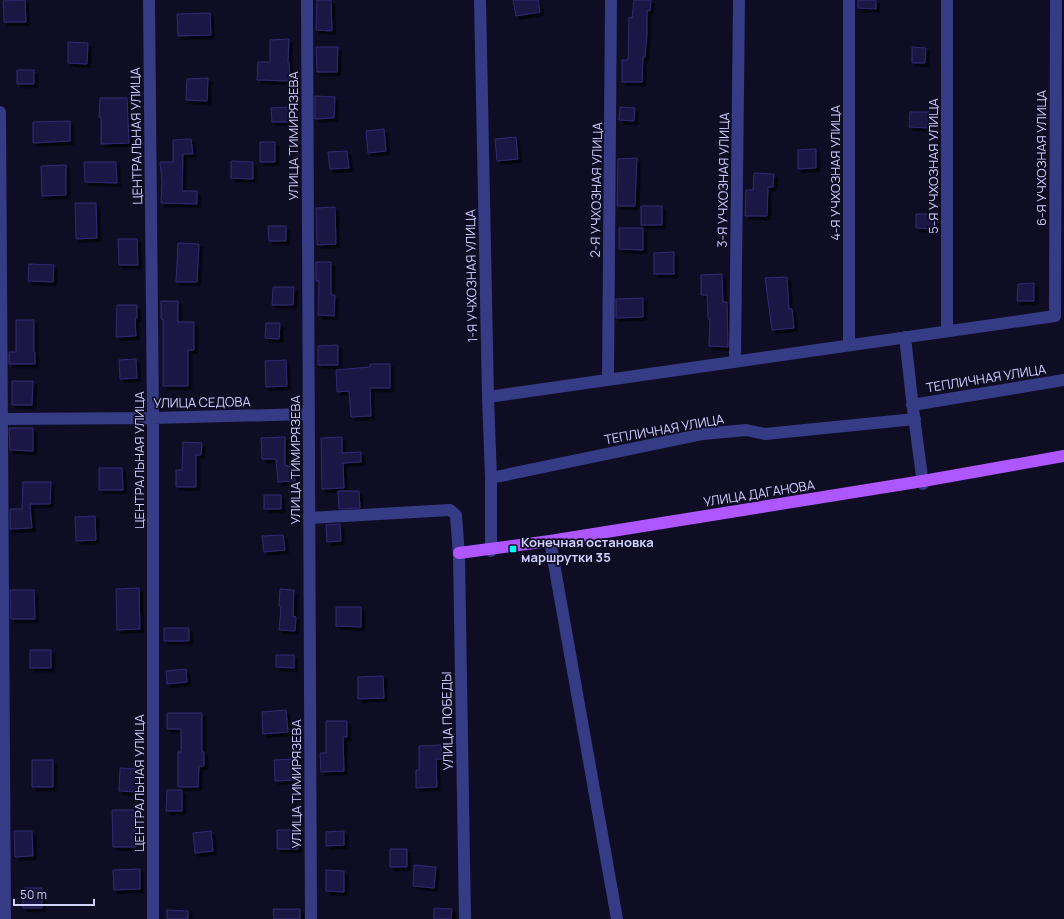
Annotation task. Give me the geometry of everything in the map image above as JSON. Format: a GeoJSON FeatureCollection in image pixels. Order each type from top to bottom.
{"type":"FeatureCollection","features":[{"type":"Feature","properties":{"kind":"main road","name":"УЛИЦА ДАГАНОВА"},"geometry":{"type":"LineString","coordinates":[[459,555],[551,542],[923,482],[1064,457]]}},
{"type":"Feature","properties":{"kind":"street","name":"ЦЕНТРАЛЬНАЯ УЛИЦА"},"geometry":{"type":"LineString","coordinates":[[149,0],[153,418],[153,919]]}},
{"type":"Feature","properties":{"kind":"street","name":"УЛИЦА ТИМИРЯЗЕВА"},"geometry":{"type":"LineString","coordinates":[[307,0],[311,919]]}},
{"type":"Feature","properties":{"kind":"street","name":"1-Я УЧХОЗНАЯ УЛИЦА"},"geometry":{"type":"LineString","coordinates":[[480,0],[491,478],[491,550]]}},
{"type":"Feature","properties":{"kind":"street","name":"2-Я УЧХОЗНАЯ УЛИЦА"},"geometry":{"type":"LineString","coordinates":[[608,379],[611,0]]}},
{"type":"Feature","properties":{"kind":"street","name":"3-Я УЧХОЗНАЯ УЛИЦА"},"geometry":{"type":"LineString","coordinates":[[735,361],[739,0]]}},
{"type":"Feature","properties":{"kind":"street","name":"4-Я УЧХОЗНАЯ УЛИЦА"},"geometry":{"type":"LineString","coordinates":[[849,0],[849,345]]}},
{"type":"Feature","properties":{"kind":"street","name":"5-Я УЧХОЗНАЯ УЛИЦА"},"geometry":{"type":"LineString","coordinates":[[947,0],[947,331]]}},
{"type":"Feature","properties":{"kind":"street","name":"6-Я УЧХОЗНАЯ УЛИЦА"},"geometry":{"type":"LineString","coordinates":[[947,331],[1055,316],[1059,245],[1060,107],[1056,0]]}},
{"type":"Feature","properties":{"kind":"street"},"geometry":{"type":"LineString","coordinates":[[0,112],[4,919]]}},
{"type":"Feature","properties":{"kind":"street"},"geometry":{"type":"LineString","coordinates":[[488,397],[947,331]]}},
{"type":"Feature","properties":{"kind":"street"},"geometry":{"type":"LineString","coordinates":[[905,337],[912,405],[923,482]]}},
{"type":"Feature","properties":{"kind":"street","name":"ТЕПЛИЧНАЯ УЛИЦА"},"geometry":{"type":"LineString","coordinates":[[912,405],[1064,380]]}},
{"type":"Feature","properties":{"kind":"street","name":"УЛИЦА СЕДОВА"},"geometry":{"type":"LineString","coordinates":[[1,419],[153,418],[308,414]]}},
{"type":"Feature","properties":{"kind":"street","name":"ТЕПЛИЧНАЯ УЛИЦА"},"geometry":{"type":"LineString","coordinates":[[491,478],[703,434],[746,430],[765,434],[915,419]]}},
{"type":"Feature","properties":{"kind":"street","name":"УЛИЦА ПОБЕДЫ"},"geometry":{"type":"LineString","coordinates":[[309,518],[450,510],[456,515],[459,555],[464,919]]}},
{"type":"Feature","properties":{"kind":"street"},"geometry":{"type":"LineString","coordinates":[[551,542],[617,919]]}},
{"type":"Feature","properties":{"kind":"building"},"geometry":{"type":"Polygon","coordinates":[[[25,0],[26,22],[4,22],[3,1],[25,0]]]}},
{"type":"Feature","properties":{"kind":"building"},"geometry":{"type":"Polygon","coordinates":[[[317,0],[331,0],[332,31],[316,30],[317,0]]]}},
{"type":"Feature","properties":{"kind":"building"},"geometry":{"type":"Polygon","coordinates":[[[513,0],[538,0],[540,12],[516,16],[513,0]]]}},
{"type":"Feature","properties":{"kind":"building"},"geometry":{"type":"Polygon","coordinates":[[[634,0],[651,0],[650,11],[647,10],[647,34],[645,57],[643,57],[642,82],[622,82],[622,60],[628,60],[629,17],[632,18],[634,0]]]}},
{"type":"Feature","properties":{"kind":"building"},"geometry":{"type":"Polygon","coordinates":[[[858,0],[876,0],[876,9],[858,8],[858,0]]]}},
{"type":"Feature","properties":{"kind":"building"},"geometry":{"type":"Polygon","coordinates":[[[210,13],[211,35],[178,36],[177,14],[210,13]]]}},
{"type":"Feature","properties":{"kind":"building"},"geometry":{"type":"Polygon","coordinates":[[[289,39],[288,62],[290,81],[257,80],[258,62],[270,62],[270,40],[289,39]]]}},
{"type":"Feature","properties":{"kind":"building"},"geometry":{"type":"Polygon","coordinates":[[[68,42],[88,43],[87,64],[68,63],[68,42]]]}},
{"type":"Feature","properties":{"kind":"building"},"geometry":{"type":"Polygon","coordinates":[[[316,47],[338,47],[337,72],[317,72],[316,47]]]}},
{"type":"Feature","properties":{"kind":"building"},"geometry":{"type":"Polygon","coordinates":[[[912,47],[926,48],[925,63],[912,63],[912,47]]]}},
{"type":"Feature","properties":{"kind":"building"},"geometry":{"type":"Polygon","coordinates":[[[17,70],[34,70],[34,84],[17,84],[17,70]]]}},
{"type":"Feature","properties":{"kind":"building"},"geometry":{"type":"Polygon","coordinates":[[[208,78],[207,101],[186,100],[187,79],[208,78]]]}},
{"type":"Feature","properties":{"kind":"building"},"geometry":{"type":"Polygon","coordinates":[[[315,96],[335,97],[334,118],[315,119],[315,96]]]}},
{"type":"Feature","properties":{"kind":"building"},"geometry":{"type":"Polygon","coordinates":[[[100,98],[127,98],[129,143],[101,144],[101,117],[99,117],[100,98]]]}},
{"type":"Feature","properties":{"kind":"building"},"geometry":{"type":"Polygon","coordinates":[[[289,107],[290,122],[272,122],[271,108],[289,107]]]}},
{"type":"Feature","properties":{"kind":"building"},"geometry":{"type":"Polygon","coordinates":[[[620,107],[635,108],[634,121],[619,120],[620,107]]]}},
{"type":"Feature","properties":{"kind":"building"},"geometry":{"type":"Polygon","coordinates":[[[910,112],[930,112],[931,128],[909,127],[910,112]]]}},
{"type":"Feature","properties":{"kind":"building"},"geometry":{"type":"Polygon","coordinates":[[[70,121],[70,141],[33,143],[33,122],[70,121]]]}},
{"type":"Feature","properties":{"kind":"building"},"geometry":{"type":"Polygon","coordinates":[[[384,129],[386,151],[368,153],[366,131],[384,129]]]}},
{"type":"Feature","properties":{"kind":"building"},"geometry":{"type":"Polygon","coordinates":[[[516,137],[518,159],[497,161],[495,139],[516,137]]]}},
{"type":"Feature","properties":{"kind":"building"},"geometry":{"type":"Polygon","coordinates":[[[191,139],[193,154],[183,154],[182,191],[197,191],[197,204],[161,203],[162,182],[160,162],[173,162],[173,140],[191,139]]]}},
{"type":"Feature","properties":{"kind":"building"},"geometry":{"type":"Polygon","coordinates":[[[260,142],[275,142],[275,162],[260,162],[260,142]]]}},
{"type":"Feature","properties":{"kind":"building"},"geometry":{"type":"Polygon","coordinates":[[[816,149],[816,168],[798,169],[798,150],[816,149]]]}},
{"type":"Feature","properties":{"kind":"building"},"geometry":{"type":"Polygon","coordinates":[[[347,151],[349,168],[330,169],[328,152],[347,151]]]}},
{"type":"Feature","properties":{"kind":"building"},"geometry":{"type":"Polygon","coordinates":[[[637,158],[635,206],[617,206],[618,159],[637,158]]]}},
{"type":"Feature","properties":{"kind":"building"},"geometry":{"type":"Polygon","coordinates":[[[231,161],[253,162],[253,179],[231,178],[231,161]]]}},
{"type":"Feature","properties":{"kind":"building"},"geometry":{"type":"Polygon","coordinates":[[[84,162],[116,162],[117,183],[85,182],[84,162]]]}},
{"type":"Feature","properties":{"kind":"building"},"geometry":{"type":"Polygon","coordinates":[[[66,165],[66,195],[42,196],[41,166],[66,165]]]}},
{"type":"Feature","properties":{"kind":"building"},"geometry":{"type":"Polygon","coordinates":[[[754,173],[774,174],[773,187],[768,187],[767,216],[745,216],[746,190],[753,190],[754,173]]]}},
{"type":"Feature","properties":{"kind":"building"},"geometry":{"type":"Polygon","coordinates":[[[75,203],[96,203],[97,238],[76,239],[75,203]]]}},
{"type":"Feature","properties":{"kind":"building"},"geometry":{"type":"Polygon","coordinates":[[[641,206],[662,206],[662,225],[641,225],[641,206]]]}},
{"type":"Feature","properties":{"kind":"building"},"geometry":{"type":"Polygon","coordinates":[[[335,207],[336,244],[317,245],[316,208],[335,207]]]}},
{"type":"Feature","properties":{"kind":"building"},"geometry":{"type":"Polygon","coordinates":[[[916,214],[934,214],[932,229],[916,228],[916,214]]]}},
{"type":"Feature","properties":{"kind":"building"},"geometry":{"type":"Polygon","coordinates":[[[268,226],[286,226],[286,241],[269,241],[268,226]]]}},
{"type":"Feature","properties":{"kind":"building"},"geometry":{"type":"Polygon","coordinates":[[[619,228],[643,228],[643,250],[619,249],[619,228]]]}},
{"type":"Feature","properties":{"kind":"building"},"geometry":{"type":"Polygon","coordinates":[[[118,239],[137,239],[138,265],[119,265],[118,239]]]}},
{"type":"Feature","properties":{"kind":"building"},"geometry":{"type":"Polygon","coordinates":[[[178,243],[199,244],[197,282],[176,282],[178,243]]]}},
{"type":"Feature","properties":{"kind":"building"},"geometry":{"type":"Polygon","coordinates":[[[674,252],[674,274],[654,274],[654,253],[674,252]]]}},
{"type":"Feature","properties":{"kind":"building"},"geometry":{"type":"Polygon","coordinates":[[[316,262],[331,262],[331,295],[335,295],[334,316],[318,315],[319,281],[316,281],[316,262]]]}},
{"type":"Feature","properties":{"kind":"building"},"geometry":{"type":"Polygon","coordinates":[[[29,264],[54,265],[53,282],[28,281],[29,264]]]}},
{"type":"Feature","properties":{"kind":"building"},"geometry":{"type":"Polygon","coordinates":[[[722,274],[723,302],[727,302],[728,347],[709,346],[710,319],[708,319],[707,295],[701,295],[701,275],[722,274]]]}},
{"type":"Feature","properties":{"kind":"building"},"geometry":{"type":"Polygon","coordinates":[[[787,277],[789,309],[792,309],[794,328],[772,330],[765,278],[787,277]]]}},
{"type":"Feature","properties":{"kind":"building"},"geometry":{"type":"Polygon","coordinates":[[[1034,283],[1034,301],[1017,301],[1018,284],[1034,283]]]}},
{"type":"Feature","properties":{"kind":"building"},"geometry":{"type":"Polygon","coordinates":[[[273,287],[294,287],[293,305],[272,305],[273,287]]]}},
{"type":"Feature","properties":{"kind":"building"},"geometry":{"type":"Polygon","coordinates":[[[643,298],[643,317],[616,318],[616,299],[643,298]]]}},
{"type":"Feature","properties":{"kind":"building"},"geometry":{"type":"Polygon","coordinates":[[[161,301],[178,301],[178,322],[194,322],[194,350],[188,350],[188,386],[163,386],[163,319],[161,319],[161,301]]]}},
{"type":"Feature","properties":{"kind":"building"},"geometry":{"type":"Polygon","coordinates":[[[117,305],[137,305],[137,318],[135,318],[136,336],[116,337],[117,305]]]}},
{"type":"Feature","properties":{"kind":"building"},"geometry":{"type":"Polygon","coordinates":[[[16,320],[34,320],[35,364],[9,364],[9,352],[16,352],[16,320]]]}},
{"type":"Feature","properties":{"kind":"building"},"geometry":{"type":"Polygon","coordinates":[[[266,323],[280,323],[279,339],[265,338],[266,323]]]}},
{"type":"Feature","properties":{"kind":"building"},"geometry":{"type":"Polygon","coordinates":[[[338,345],[338,365],[318,365],[318,346],[338,345]]]}},
{"type":"Feature","properties":{"kind":"building"},"geometry":{"type":"Polygon","coordinates":[[[136,359],[137,378],[120,379],[119,360],[136,359]]]}},
{"type":"Feature","properties":{"kind":"building"},"geometry":{"type":"Polygon","coordinates":[[[286,360],[287,386],[266,387],[265,361],[286,360]]]}},
{"type":"Feature","properties":{"kind":"building"},"geometry":{"type":"Polygon","coordinates":[[[370,364],[390,364],[390,388],[370,388],[371,416],[351,417],[349,391],[337,392],[336,370],[370,367],[370,364]]]}},
{"type":"Feature","properties":{"kind":"building"},"geometry":{"type":"Polygon","coordinates":[[[12,381],[33,381],[32,405],[12,405],[12,381]]]}},
{"type":"Feature","properties":{"kind":"building"},"geometry":{"type":"Polygon","coordinates":[[[9,428],[33,428],[33,451],[10,450],[9,428]]]}},
{"type":"Feature","properties":{"kind":"building"},"geometry":{"type":"Polygon","coordinates":[[[285,437],[285,466],[293,466],[295,481],[278,482],[276,459],[262,459],[261,438],[285,437]]]}},
{"type":"Feature","properties":{"kind":"building"},"geometry":{"type":"Polygon","coordinates":[[[342,437],[342,453],[361,452],[361,462],[343,463],[344,488],[322,489],[321,438],[342,437]]]}},
{"type":"Feature","properties":{"kind":"building"},"geometry":{"type":"Polygon","coordinates":[[[183,442],[202,443],[201,455],[196,455],[196,487],[176,487],[176,470],[182,470],[183,442]]]}},
{"type":"Feature","properties":{"kind":"building"},"geometry":{"type":"Polygon","coordinates":[[[99,468],[122,468],[123,490],[99,490],[99,468]]]}},
{"type":"Feature","properties":{"kind":"building"},"geometry":{"type":"Polygon","coordinates":[[[23,482],[51,482],[50,504],[30,504],[32,528],[10,529],[10,509],[22,509],[23,482]]]}},
{"type":"Feature","properties":{"kind":"building"},"geometry":{"type":"Polygon","coordinates":[[[338,491],[359,491],[360,508],[339,509],[338,491]]]}},
{"type":"Feature","properties":{"kind":"building"},"geometry":{"type":"Polygon","coordinates":[[[264,495],[281,495],[281,509],[264,509],[264,495]]]}},
{"type":"Feature","properties":{"kind":"building"},"geometry":{"type":"Polygon","coordinates":[[[95,516],[96,540],[76,541],[75,517],[95,516]]]}},
{"type":"Feature","properties":{"kind":"building"},"geometry":{"type":"Polygon","coordinates":[[[340,524],[341,541],[327,542],[326,525],[340,524]]]}},
{"type":"Feature","properties":{"kind":"building"},"geometry":{"type":"Polygon","coordinates":[[[283,535],[285,550],[264,552],[262,536],[283,535]]]}},
{"type":"Feature","properties":{"kind":"building"},"geometry":{"type":"Polygon","coordinates":[[[139,588],[140,629],[117,630],[116,589],[139,588]]]}},
{"type":"Feature","properties":{"kind":"building"},"geometry":{"type":"Polygon","coordinates":[[[280,589],[294,590],[293,616],[296,617],[295,631],[279,630],[281,607],[279,606],[280,589]]]}},
{"type":"Feature","properties":{"kind":"building"},"geometry":{"type":"Polygon","coordinates":[[[10,590],[34,590],[35,619],[11,619],[10,590]]]}},
{"type":"Feature","properties":{"kind":"building"},"geometry":{"type":"Polygon","coordinates":[[[336,607],[361,607],[361,627],[336,626],[336,607]]]}},
{"type":"Feature","properties":{"kind":"building"},"geometry":{"type":"Polygon","coordinates":[[[164,628],[189,628],[189,641],[164,641],[164,628]]]}},
{"type":"Feature","properties":{"kind":"building"},"geometry":{"type":"Polygon","coordinates":[[[30,650],[51,650],[51,668],[30,668],[30,650]]]}},
{"type":"Feature","properties":{"kind":"building"},"geometry":{"type":"Polygon","coordinates":[[[276,655],[294,655],[294,668],[276,667],[276,655]]]}},
{"type":"Feature","properties":{"kind":"building"},"geometry":{"type":"Polygon","coordinates":[[[186,669],[187,682],[167,684],[166,671],[186,669]]]}},
{"type":"Feature","properties":{"kind":"building"},"geometry":{"type":"Polygon","coordinates":[[[383,676],[384,698],[358,699],[358,677],[383,676]]]}},
{"type":"Feature","properties":{"kind":"building"},"geometry":{"type":"Polygon","coordinates":[[[286,710],[288,732],[263,734],[262,712],[286,710]]]}},
{"type":"Feature","properties":{"kind":"building"},"geometry":{"type":"Polygon","coordinates":[[[167,713],[202,713],[202,752],[204,752],[204,766],[199,766],[198,787],[178,787],[178,752],[181,752],[181,729],[167,729],[167,713]]]}},
{"type":"Feature","properties":{"kind":"building"},"geometry":{"type":"Polygon","coordinates":[[[326,721],[347,721],[347,737],[343,737],[344,771],[321,772],[320,753],[326,753],[326,721]]]}},
{"type":"Feature","properties":{"kind":"building"},"geometry":{"type":"Polygon","coordinates":[[[441,745],[442,759],[436,759],[437,787],[416,788],[416,770],[419,770],[419,746],[441,745]]]}},
{"type":"Feature","properties":{"kind":"building"},"geometry":{"type":"Polygon","coordinates":[[[295,759],[296,780],[275,781],[274,760],[295,759]]]}},
{"type":"Feature","properties":{"kind":"building"},"geometry":{"type":"Polygon","coordinates":[[[32,760],[53,760],[53,787],[32,787],[32,760]]]}},
{"type":"Feature","properties":{"kind":"building"},"geometry":{"type":"Polygon","coordinates":[[[120,768],[140,769],[139,792],[119,791],[120,768]]]}},
{"type":"Feature","properties":{"kind":"building"},"geometry":{"type":"Polygon","coordinates":[[[167,790],[182,790],[182,811],[166,811],[167,790]]]}},
{"type":"Feature","properties":{"kind":"building"},"geometry":{"type":"Polygon","coordinates":[[[112,810],[134,810],[136,847],[113,847],[112,810]]]}},
{"type":"Feature","properties":{"kind":"building"},"geometry":{"type":"Polygon","coordinates":[[[277,830],[298,830],[298,849],[277,849],[277,830]]]}},
{"type":"Feature","properties":{"kind":"building"},"geometry":{"type":"Polygon","coordinates":[[[14,831],[32,831],[33,856],[15,857],[14,831]]]}},
{"type":"Feature","properties":{"kind":"building"},"geometry":{"type":"Polygon","coordinates":[[[211,831],[213,851],[195,853],[193,833],[211,831]]]}},
{"type":"Feature","properties":{"kind":"building"},"geometry":{"type":"Polygon","coordinates":[[[344,831],[344,845],[326,846],[326,832],[344,831]]]}},
{"type":"Feature","properties":{"kind":"building"},"geometry":{"type":"Polygon","coordinates":[[[390,849],[407,849],[407,867],[390,867],[390,849]]]}},
{"type":"Feature","properties":{"kind":"building"},"geometry":{"type":"Polygon","coordinates":[[[414,865],[436,867],[434,888],[413,886],[414,865]]]}},
{"type":"Feature","properties":{"kind":"building"},"geometry":{"type":"Polygon","coordinates":[[[140,869],[140,889],[114,890],[113,870],[140,869]]]}},
{"type":"Feature","properties":{"kind":"building"},"geometry":{"type":"Polygon","coordinates":[[[326,870],[344,871],[344,892],[326,891],[326,870]]]}},
{"type":"Feature","properties":{"kind":"building"},"geometry":{"type":"Polygon","coordinates":[[[23,888],[42,888],[42,908],[23,908],[23,888]]]}},
{"type":"Feature","properties":{"kind":"building"},"geometry":{"type":"Polygon","coordinates":[[[434,908],[452,909],[451,919],[434,919],[434,908]]]}},
{"type":"Feature","properties":{"kind":"building"},"geometry":{"type":"Polygon","coordinates":[[[273,909],[300,909],[300,919],[274,919],[273,909]]]}},
{"type":"Feature","properties":{"kind":"building"},"geometry":{"type":"Polygon","coordinates":[[[167,910],[188,911],[188,919],[167,919],[167,910]]]}},
{"type":"Feature","properties":{"kind":"place","name":"Конечная остановка маршрутки 35"},"geometry":{"type":"Point","coordinates":[513,549]}}]}
